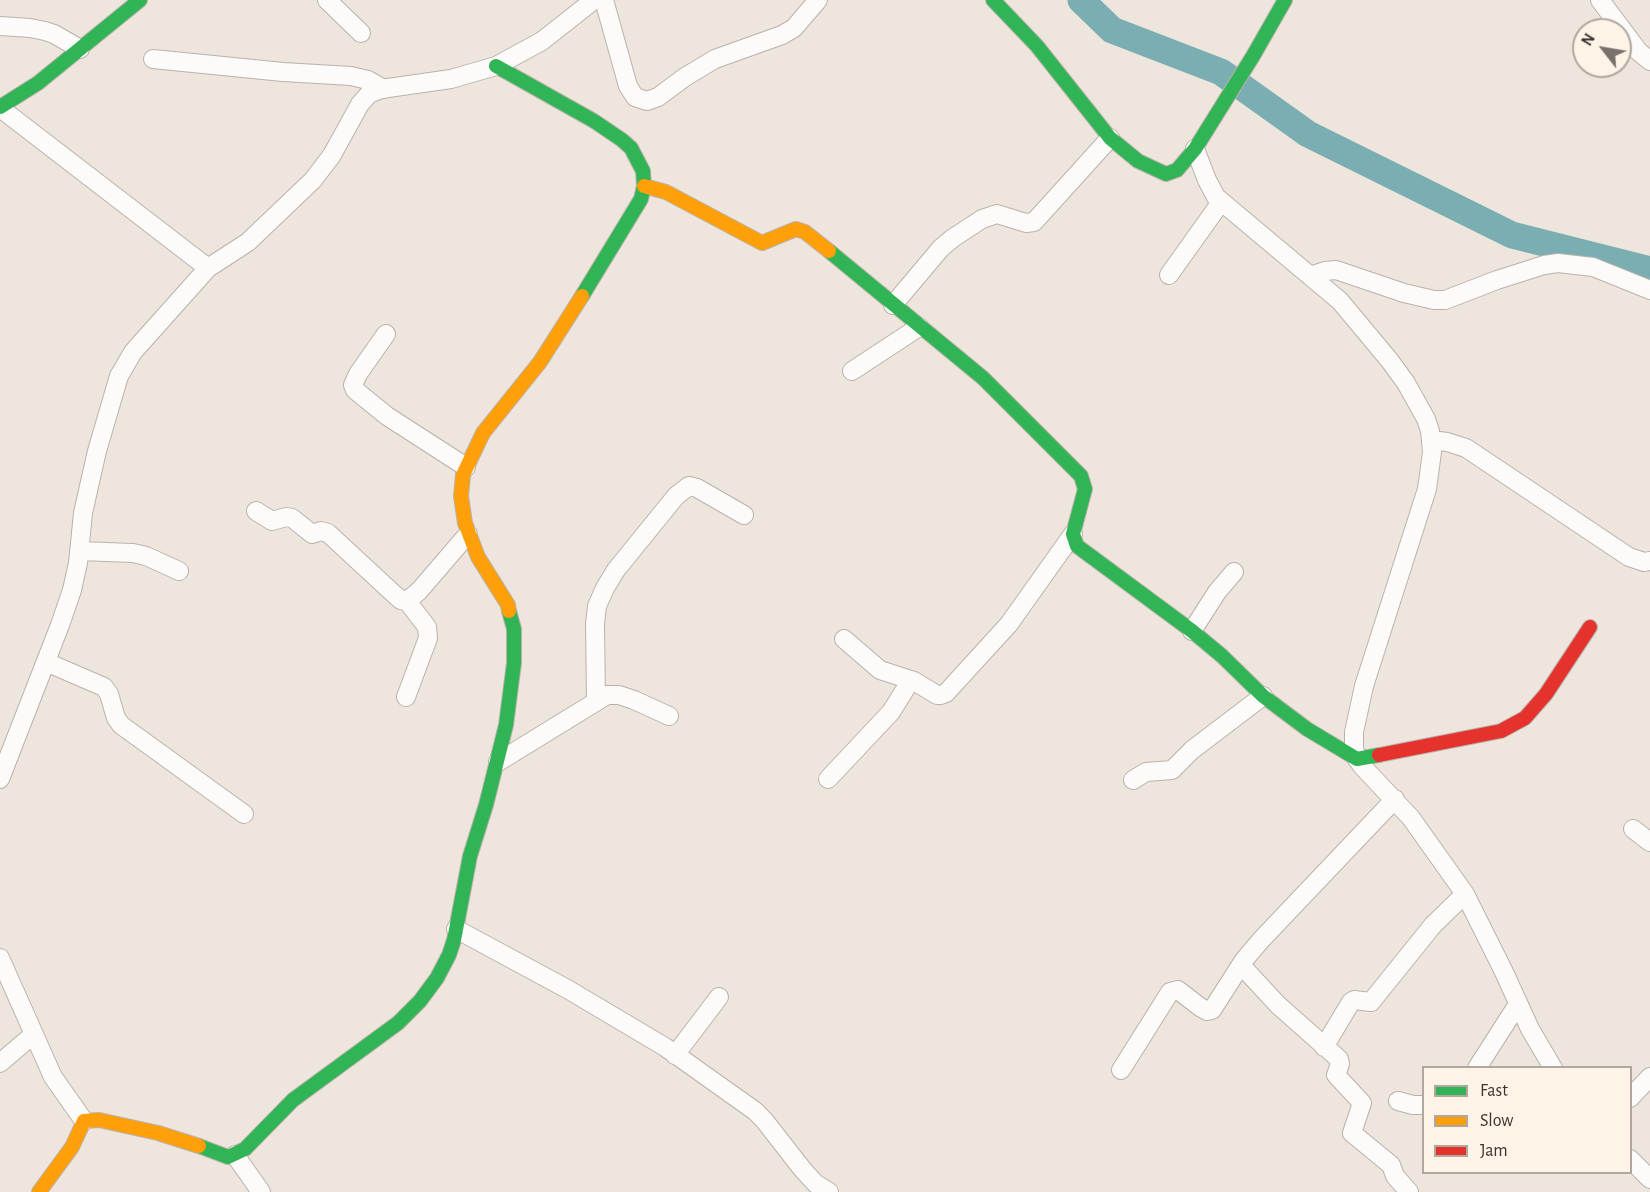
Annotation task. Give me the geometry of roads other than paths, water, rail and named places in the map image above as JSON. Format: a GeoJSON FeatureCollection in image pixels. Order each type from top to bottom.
{"type":"FeatureCollection","features":[{"type":"Feature","properties":{"kind":"street"},"geometry":{"type":"LineString","coordinates":[[140,0],[38,83],[0,107],[208,268]]}},
{"type":"Feature","properties":{"kind":"street"},"geometry":{"type":"LineString","coordinates":[[327,0],[361,33]]}},
{"type":"Feature","properties":{"kind":"street"},"geometry":{"type":"LineString","coordinates":[[0,779],[72,590],[80,551],[83,513],[97,451],[119,376],[133,352],[208,268],[248,242],[305,189],[332,155],[360,104],[369,94],[384,89],[451,79],[496,66],[542,41],[594,0]]}},
{"type":"Feature","properties":{"kind":"street"},"geometry":{"type":"LineString","coordinates":[[604,0],[627,86],[635,97],[647,101],[658,97],[714,59],[782,35],[794,28],[818,0]]}},
{"type":"Feature","properties":{"kind":"street"},"geometry":{"type":"LineString","coordinates":[[993,0],[1037,46],[1110,138],[1138,161],[1166,174],[1177,170],[1195,149],[1285,0]]}},
{"type":"Feature","properties":{"kind":"street"},"geometry":{"type":"LineString","coordinates":[[1600,0],[1639,52],[1650,61]]}},
{"type":"Feature","properties":{"kind":"street"},"geometry":{"type":"LineString","coordinates":[[0,26],[45,31],[80,50]]}},
{"type":"Feature","properties":{"kind":"street"},"geometry":{"type":"LineString","coordinates":[[153,59],[283,72],[351,76],[368,80],[384,89]]}},
{"type":"Feature","properties":{"kind":"street"},"geometry":{"type":"LineString","coordinates":[[84,1121],[99,1120],[158,1133],[228,1157],[235,1155],[245,1149],[293,1100],[398,1023],[420,1001],[437,978],[449,955],[470,856],[498,762],[506,725],[514,663],[514,629],[508,605],[478,557],[468,534],[461,484],[466,467],[483,434],[540,362],[633,214],[641,199],[644,186],[643,171],[637,158],[622,140],[594,121],[496,66]]}},
{"type":"Feature","properties":{"kind":"street"},"geometry":{"type":"LineString","coordinates":[[893,305],[941,248],[982,219],[997,214],[1026,223],[1034,222],[1110,138]]}},
{"type":"Feature","properties":{"kind":"street"},"geometry":{"type":"LineString","coordinates":[[1195,149],[1207,180],[1221,202],[1352,314],[1390,361],[1420,408],[1431,440],[1427,489],[1364,686],[1353,740],[1357,759]]}},
{"type":"Feature","properties":{"kind":"street"},"geometry":{"type":"LineString","coordinates":[[644,186],[666,192],[762,243],[791,231],[801,230],[1003,397],[1081,476],[1085,489],[1073,534],[1009,624],[946,693],[937,695],[911,680],[880,670],[844,639]]}},
{"type":"Feature","properties":{"kind":"street"},"geometry":{"type":"LineString","coordinates":[[1169,275],[1221,202]]}},
{"type":"Feature","properties":{"kind":"street"},"geometry":{"type":"LineString","coordinates":[[1310,276],[1336,270],[1404,293],[1434,300],[1445,300],[1497,280],[1544,265],[1558,263],[1593,267],[1650,290]]}},
{"type":"Feature","properties":{"kind":"street"},"geometry":{"type":"LineString","coordinates":[[852,371],[919,327]]}},
{"type":"Feature","properties":{"kind":"street"},"geometry":{"type":"LineString","coordinates":[[386,334],[354,380],[355,390],[387,416],[466,467]]}},
{"type":"Feature","properties":{"kind":"street"},"geometry":{"type":"LineString","coordinates":[[1431,440],[1466,448],[1629,557],[1644,562],[1650,561]]}},
{"type":"Feature","properties":{"kind":"street"},"geometry":{"type":"LineString","coordinates":[[596,701],[595,624],[597,606],[616,570],[676,496],[689,486],[697,488],[744,515]]}},
{"type":"Feature","properties":{"kind":"street"},"geometry":{"type":"LineString","coordinates":[[256,511],[272,521],[286,517],[292,518],[312,534],[321,531],[328,533],[395,595],[407,601],[427,627],[428,638],[406,697]]}},
{"type":"Feature","properties":{"kind":"street"},"geometry":{"type":"LineString","coordinates":[[407,601],[468,534]]}},
{"type":"Feature","properties":{"kind":"street"},"geometry":{"type":"LineString","coordinates":[[1073,534],[1075,542],[1082,550],[1192,631],[1222,656],[1263,696],[1307,729],[1357,759],[1395,799],[1424,835],[1465,894],[1530,1029],[1552,1066]]}},
{"type":"Feature","properties":{"kind":"street"},"geometry":{"type":"LineString","coordinates":[[80,551],[133,553],[146,556],[178,571]]}},
{"type":"Feature","properties":{"kind":"street"},"geometry":{"type":"LineString","coordinates":[[1192,631],[1222,585],[1234,572]]}},
{"type":"Feature","properties":{"kind":"street"},"geometry":{"type":"LineString","coordinates":[[1357,759],[1476,737],[1501,730],[1526,718],[1546,694],[1590,627]]}},
{"type":"Feature","properties":{"kind":"street"},"geometry":{"type":"LineString","coordinates":[[46,662],[104,687],[110,694],[116,718],[121,725],[244,814]]}},
{"type":"Feature","properties":{"kind":"street"},"geometry":{"type":"LineString","coordinates":[[828,779],[891,712],[911,680]]}},
{"type":"Feature","properties":{"kind":"street"},"geometry":{"type":"LineString","coordinates":[[498,762],[607,695],[619,695],[669,716]]}},
{"type":"Feature","properties":{"kind":"street"},"geometry":{"type":"LineString","coordinates":[[1133,780],[1146,772],[1172,770],[1192,750],[1263,696]]}},
{"type":"Feature","properties":{"kind":"street"},"geometry":{"type":"LineString","coordinates":[[1120,1070],[1170,992],[1178,990],[1207,1011],[1212,1010],[1241,965],[1261,940],[1395,799]]}},
{"type":"Feature","properties":{"kind":"street"},"geometry":{"type":"LineString","coordinates":[[1633,829],[1650,842]]}},
{"type":"Feature","properties":{"kind":"street"},"geometry":{"type":"LineString","coordinates":[[1324,1047],[1351,1002],[1373,1000],[1433,925],[1465,894]]}},
{"type":"Feature","properties":{"kind":"street"},"geometry":{"type":"LineString","coordinates":[[456,929],[569,990],[675,1055],[755,1111],[803,1170],[816,1184],[829,1192]]}},
{"type":"Feature","properties":{"kind":"street"},"geometry":{"type":"LineString","coordinates":[[0,958],[53,1077],[84,1121]]}},
{"type":"Feature","properties":{"kind":"street"},"geometry":{"type":"LineString","coordinates":[[1241,965],[1278,1005],[1340,1061],[1336,1075],[1362,1103],[1352,1133],[1391,1165],[1395,1176],[1409,1192]]}},
{"type":"Feature","properties":{"kind":"street"},"geometry":{"type":"LineString","coordinates":[[675,1055],[719,997]]}},
{"type":"Feature","properties":{"kind":"street"},"geometry":{"type":"LineString","coordinates":[[1478,1066],[1518,1004]]}},
{"type":"Feature","properties":{"kind":"street"},"geometry":{"type":"LineString","coordinates":[[0,1063],[34,1034]]}},
{"type":"Feature","properties":{"kind":"street"},"geometry":{"type":"LineString","coordinates":[[1632,1096],[1650,1077]]}},
{"type":"Feature","properties":{"kind":"street"},"geometry":{"type":"LineString","coordinates":[[1398,1101],[1422,1105]]}},
{"type":"Feature","properties":{"kind":"street"},"geometry":{"type":"LineString","coordinates":[[39,1192],[72,1147],[84,1121]]}},
{"type":"Feature","properties":{"kind":"street"},"geometry":{"type":"LineString","coordinates":[[235,1155],[261,1192]]}},
{"type":"Feature","properties":{"kind":"street"},"geometry":{"type":"LineString","coordinates":[[1632,1160],[1650,1179]]}},
{"type":"Feature","properties":{"kind":"waterway"},"geometry":{"type":"LineString","coordinates":[[1081,0],[1112,30],[1221,72],[1308,134],[1512,235],[1650,270]]}}]}
